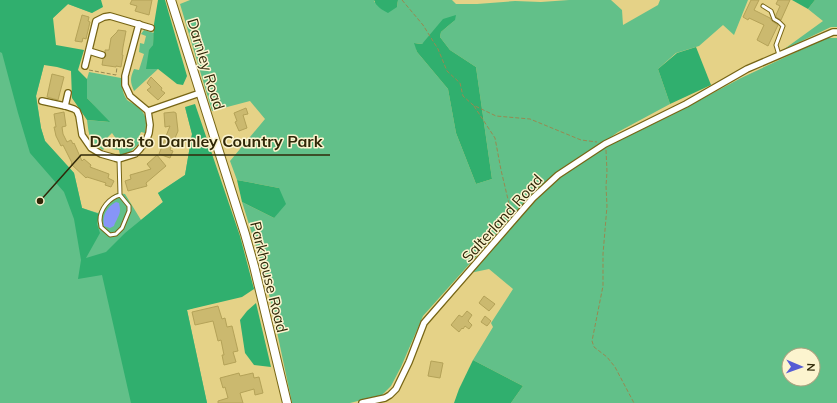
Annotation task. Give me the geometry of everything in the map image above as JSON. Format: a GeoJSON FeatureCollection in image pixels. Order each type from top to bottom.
{"type":"FeatureCollection","features":[{"type":"Feature","properties":{"kind":"main road","name":"Darnley Road"},"geometry":{"type":"LineString","coordinates":[[171,0],[221,159]]}},
{"type":"Feature","properties":{"kind":"main road","name":"Parkhouse Road"},"geometry":{"type":"LineString","coordinates":[[221,159],[254,266],[287,403]]}},
{"type":"Feature","properties":{"kind":"street"},"geometry":{"type":"LineString","coordinates":[[85,66],[96,21],[104,16],[110,16],[151,28]]}},
{"type":"Feature","properties":{"kind":"street"},"geometry":{"type":"LineString","coordinates":[[42,101],[65,106],[77,111],[82,135],[91,148],[101,154],[119,159],[135,154],[146,141],[150,125],[148,111],[130,96],[125,85],[125,76],[138,24]]}},
{"type":"Feature","properties":{"kind":"street","name":"Salterland Road"},"geometry":{"type":"LineString","coordinates":[[362,403],[385,398],[396,389],[409,362],[424,323],[513,220],[546,185],[558,175],[605,144],[686,104],[747,69],[833,32],[837,32]]}},
{"type":"Feature","properties":{"kind":"street"},"geometry":{"type":"LineString","coordinates":[[89,51],[102,55]]}},
{"type":"Feature","properties":{"kind":"street"},"geometry":{"type":"LineString","coordinates":[[65,106],[68,93]]}},
{"type":"Feature","properties":{"kind":"street"},"geometry":{"type":"LineString","coordinates":[[148,111],[200,93]]}},
{"type":"Feature","properties":{"kind":"lane"},"geometry":{"type":"LineString","coordinates":[[763,6],[771,11],[774,18],[783,26],[776,45],[779,56]]}},
{"type":"Feature","properties":{"kind":"lane"},"geometry":{"type":"LineString","coordinates":[[119,159],[120,195],[129,206],[129,211],[122,228],[116,234],[110,234],[101,227],[100,220],[103,210],[108,202],[120,195]]}},
{"type":"Feature","properties":{"kind":"path"},"geometry":{"type":"LineString","coordinates":[[85,66],[90,70],[116,75],[117,67]]}},
{"type":"Feature","properties":{"kind":"path"},"geometry":{"type":"LineString","coordinates":[[474,105],[495,138],[513,220]]}},
{"type":"Feature","properties":{"kind":"green space"},"geometry":{"type":"Polygon","coordinates":[[[0,0],[100,0],[92,13],[68,4],[53,18],[44,65],[36,96],[41,128],[45,141],[74,173],[82,208],[98,213],[107,201],[117,193],[125,194],[141,220],[163,202],[158,193],[185,175],[192,134],[185,107],[254,289],[187,310],[207,403],[0,403],[0,0]]]}},
{"type":"Feature","properties":{"kind":"green space"},"geometry":{"type":"Polygon","coordinates":[[[0,0],[101,0],[103,7],[92,13],[68,4],[53,18],[56,45],[84,50],[78,70],[87,79],[87,98],[110,122],[87,120],[72,98],[71,71],[44,65],[36,96],[41,128],[45,141],[74,173],[82,208],[99,214],[97,224],[100,233],[86,258],[106,252],[125,233],[163,202],[158,193],[185,175],[192,134],[185,107],[195,104],[240,236],[254,289],[242,297],[187,310],[207,403],[131,403],[102,275],[78,279],[81,260],[74,219],[64,192],[30,153],[2,53],[0,52],[0,0]]]}},
{"type":"Feature","properties":{"kind":"green space"},"geometry":{"type":"Polygon","coordinates":[[[158,0],[165,0],[187,76],[183,85],[177,84],[158,69],[146,69],[149,50],[153,45],[154,24],[158,0]]]}},
{"type":"Feature","properties":{"kind":"green space"},"geometry":{"type":"Polygon","coordinates":[[[190,0],[374,0],[374,2],[397,7],[398,0],[452,0],[456,4],[477,4],[515,1],[541,2],[611,0],[622,10],[623,25],[658,5],[660,0],[748,0],[734,35],[723,25],[699,46],[676,53],[658,69],[670,104],[618,132],[533,193],[423,316],[391,386],[382,395],[350,403],[292,403],[265,275],[242,202],[274,218],[279,188],[237,180],[230,161],[265,119],[250,101],[212,111],[180,4],[190,0]],[[455,20],[422,44],[415,43],[417,52],[448,89],[456,133],[476,184],[492,179],[476,67],[450,50],[440,37],[441,32],[455,20]]]}},
{"type":"Feature","properties":{"kind":"green space"},"geometry":{"type":"Polygon","coordinates":[[[374,0],[398,0],[397,7],[388,13],[380,8],[374,0]]]}},
{"type":"Feature","properties":{"kind":"green space"},"geometry":{"type":"Polygon","coordinates":[[[792,0],[815,0],[808,9],[792,0]]]}},
{"type":"Feature","properties":{"kind":"green space"},"geometry":{"type":"Polygon","coordinates":[[[815,0],[837,0],[837,27],[831,27],[783,50],[823,21],[808,9],[815,0]]]}},
{"type":"Feature","properties":{"kind":"green space"},"geometry":{"type":"Polygon","coordinates":[[[456,15],[455,20],[441,32],[440,37],[450,50],[476,67],[492,179],[476,184],[456,133],[448,89],[417,52],[414,43],[422,44],[443,19],[456,15]]]}},
{"type":"Feature","properties":{"kind":"green space"},"geometry":{"type":"Polygon","coordinates":[[[144,30],[154,33],[153,45],[147,69],[158,69],[134,91],[131,78],[134,69],[139,70],[144,54],[139,52],[140,43],[144,44],[146,36],[141,34],[144,30]]]}},
{"type":"Feature","properties":{"kind":"green space"},"geometry":{"type":"Polygon","coordinates":[[[826,38],[837,38],[837,403],[511,403],[523,386],[473,360],[493,327],[491,323],[513,289],[489,269],[470,273],[529,205],[558,178],[595,153],[613,143],[670,116],[741,78],[826,38]]]}},
{"type":"Feature","properties":{"kind":"green space"},"geometry":{"type":"Polygon","coordinates":[[[696,47],[711,85],[670,104],[658,69],[677,53],[696,47]]]}},
{"type":"Feature","properties":{"kind":"green space"},"geometry":{"type":"Polygon","coordinates":[[[89,72],[121,78],[125,97],[144,114],[146,121],[145,133],[141,132],[138,139],[142,141],[129,153],[120,155],[119,150],[112,149],[117,140],[112,133],[100,145],[104,149],[103,150],[90,138],[87,120],[109,122],[87,98],[87,79],[89,72]]]}},
{"type":"Feature","properties":{"kind":"green space"},"geometry":{"type":"Polygon","coordinates":[[[237,180],[279,188],[286,204],[274,218],[242,202],[237,180]]]}},
{"type":"Feature","properties":{"kind":"green space"},"geometry":{"type":"Polygon","coordinates":[[[256,303],[271,367],[254,365],[245,353],[240,320],[256,303]]]}},
{"type":"Feature","properties":{"kind":"green space"},"geometry":{"type":"Polygon","coordinates":[[[473,360],[523,386],[511,403],[454,403],[473,360]]]}},
{"type":"Feature","properties":{"kind":"water"},"geometry":{"type":"Polygon","coordinates":[[[116,202],[119,203],[120,212],[114,226],[110,228],[104,226],[106,212],[110,206],[116,202]]]}},
{"type":"Feature","properties":{"kind":"building"},"geometry":{"type":"Polygon","coordinates":[[[132,0],[152,0],[149,15],[135,11],[137,6],[130,4],[132,0]]]}},
{"type":"Feature","properties":{"kind":"building"},"geometry":{"type":"Polygon","coordinates":[[[751,0],[759,0],[754,10],[770,18],[778,25],[768,46],[757,40],[764,25],[749,18],[748,20],[743,17],[751,0]]]}},
{"type":"Feature","properties":{"kind":"building"},"geometry":{"type":"Polygon","coordinates":[[[778,0],[790,0],[781,20],[776,17],[780,6],[776,4],[778,0]]]}},
{"type":"Feature","properties":{"kind":"building"},"geometry":{"type":"Polygon","coordinates":[[[82,15],[89,17],[88,21],[90,22],[86,39],[83,38],[82,42],[75,41],[82,15]]]}},
{"type":"Feature","properties":{"kind":"building"},"geometry":{"type":"Polygon","coordinates":[[[118,30],[126,31],[121,67],[102,65],[103,59],[106,56],[105,50],[109,50],[111,38],[118,30]]]}},
{"type":"Feature","properties":{"kind":"building"},"geometry":{"type":"Polygon","coordinates":[[[52,74],[64,77],[58,100],[47,97],[52,74]]]}},
{"type":"Feature","properties":{"kind":"building"},"geometry":{"type":"Polygon","coordinates":[[[151,77],[165,93],[158,100],[147,90],[151,87],[147,83],[151,77]]]}},
{"type":"Feature","properties":{"kind":"building"},"geometry":{"type":"Polygon","coordinates":[[[246,108],[248,114],[243,115],[247,128],[239,131],[235,122],[237,121],[234,113],[246,108]]]}},
{"type":"Feature","properties":{"kind":"building"},"geometry":{"type":"Polygon","coordinates":[[[64,112],[66,126],[62,127],[63,134],[67,142],[71,140],[73,144],[74,143],[82,161],[84,159],[91,165],[90,167],[109,174],[108,178],[114,181],[111,187],[105,185],[106,183],[87,177],[86,178],[71,164],[72,163],[63,145],[61,146],[56,136],[54,127],[56,127],[54,114],[64,112]]]}},
{"type":"Feature","properties":{"kind":"building"},"geometry":{"type":"Polygon","coordinates":[[[164,113],[176,113],[178,131],[170,150],[173,151],[170,158],[159,154],[170,126],[165,127],[164,113]]]}},
{"type":"Feature","properties":{"kind":"building"},"geometry":{"type":"Polygon","coordinates":[[[157,155],[166,166],[146,183],[147,186],[128,191],[125,181],[131,179],[130,175],[151,169],[147,164],[157,155]]]}},
{"type":"Feature","properties":{"kind":"building"},"geometry":{"type":"Polygon","coordinates":[[[484,296],[495,304],[489,311],[479,303],[484,296]]]}},
{"type":"Feature","properties":{"kind":"building"},"geometry":{"type":"Polygon","coordinates":[[[218,306],[222,319],[225,318],[227,327],[232,326],[238,351],[233,352],[236,362],[224,365],[221,340],[218,341],[213,321],[195,325],[192,312],[218,306]]]}},
{"type":"Feature","properties":{"kind":"building"},"geometry":{"type":"Polygon","coordinates":[[[467,311],[472,315],[468,321],[472,325],[469,329],[465,326],[459,332],[451,325],[459,315],[462,317],[467,311]]]}},
{"type":"Feature","properties":{"kind":"building"},"geometry":{"type":"Polygon","coordinates":[[[485,316],[491,321],[487,326],[481,322],[485,316]]]}},
{"type":"Feature","properties":{"kind":"building"},"geometry":{"type":"Polygon","coordinates":[[[431,361],[443,363],[440,378],[428,376],[431,361]]]}},
{"type":"Feature","properties":{"kind":"building"},"geometry":{"type":"Polygon","coordinates":[[[239,373],[240,376],[253,373],[254,378],[259,377],[263,393],[255,395],[254,389],[240,393],[243,403],[218,403],[218,401],[228,398],[225,387],[223,388],[220,378],[239,373]]]}},
{"type":"Feature","properties":{"kind":"place","name":"Dams to Darnley Country Park"},"geometry":{"type":"Point","coordinates":[40,201]}}]}
